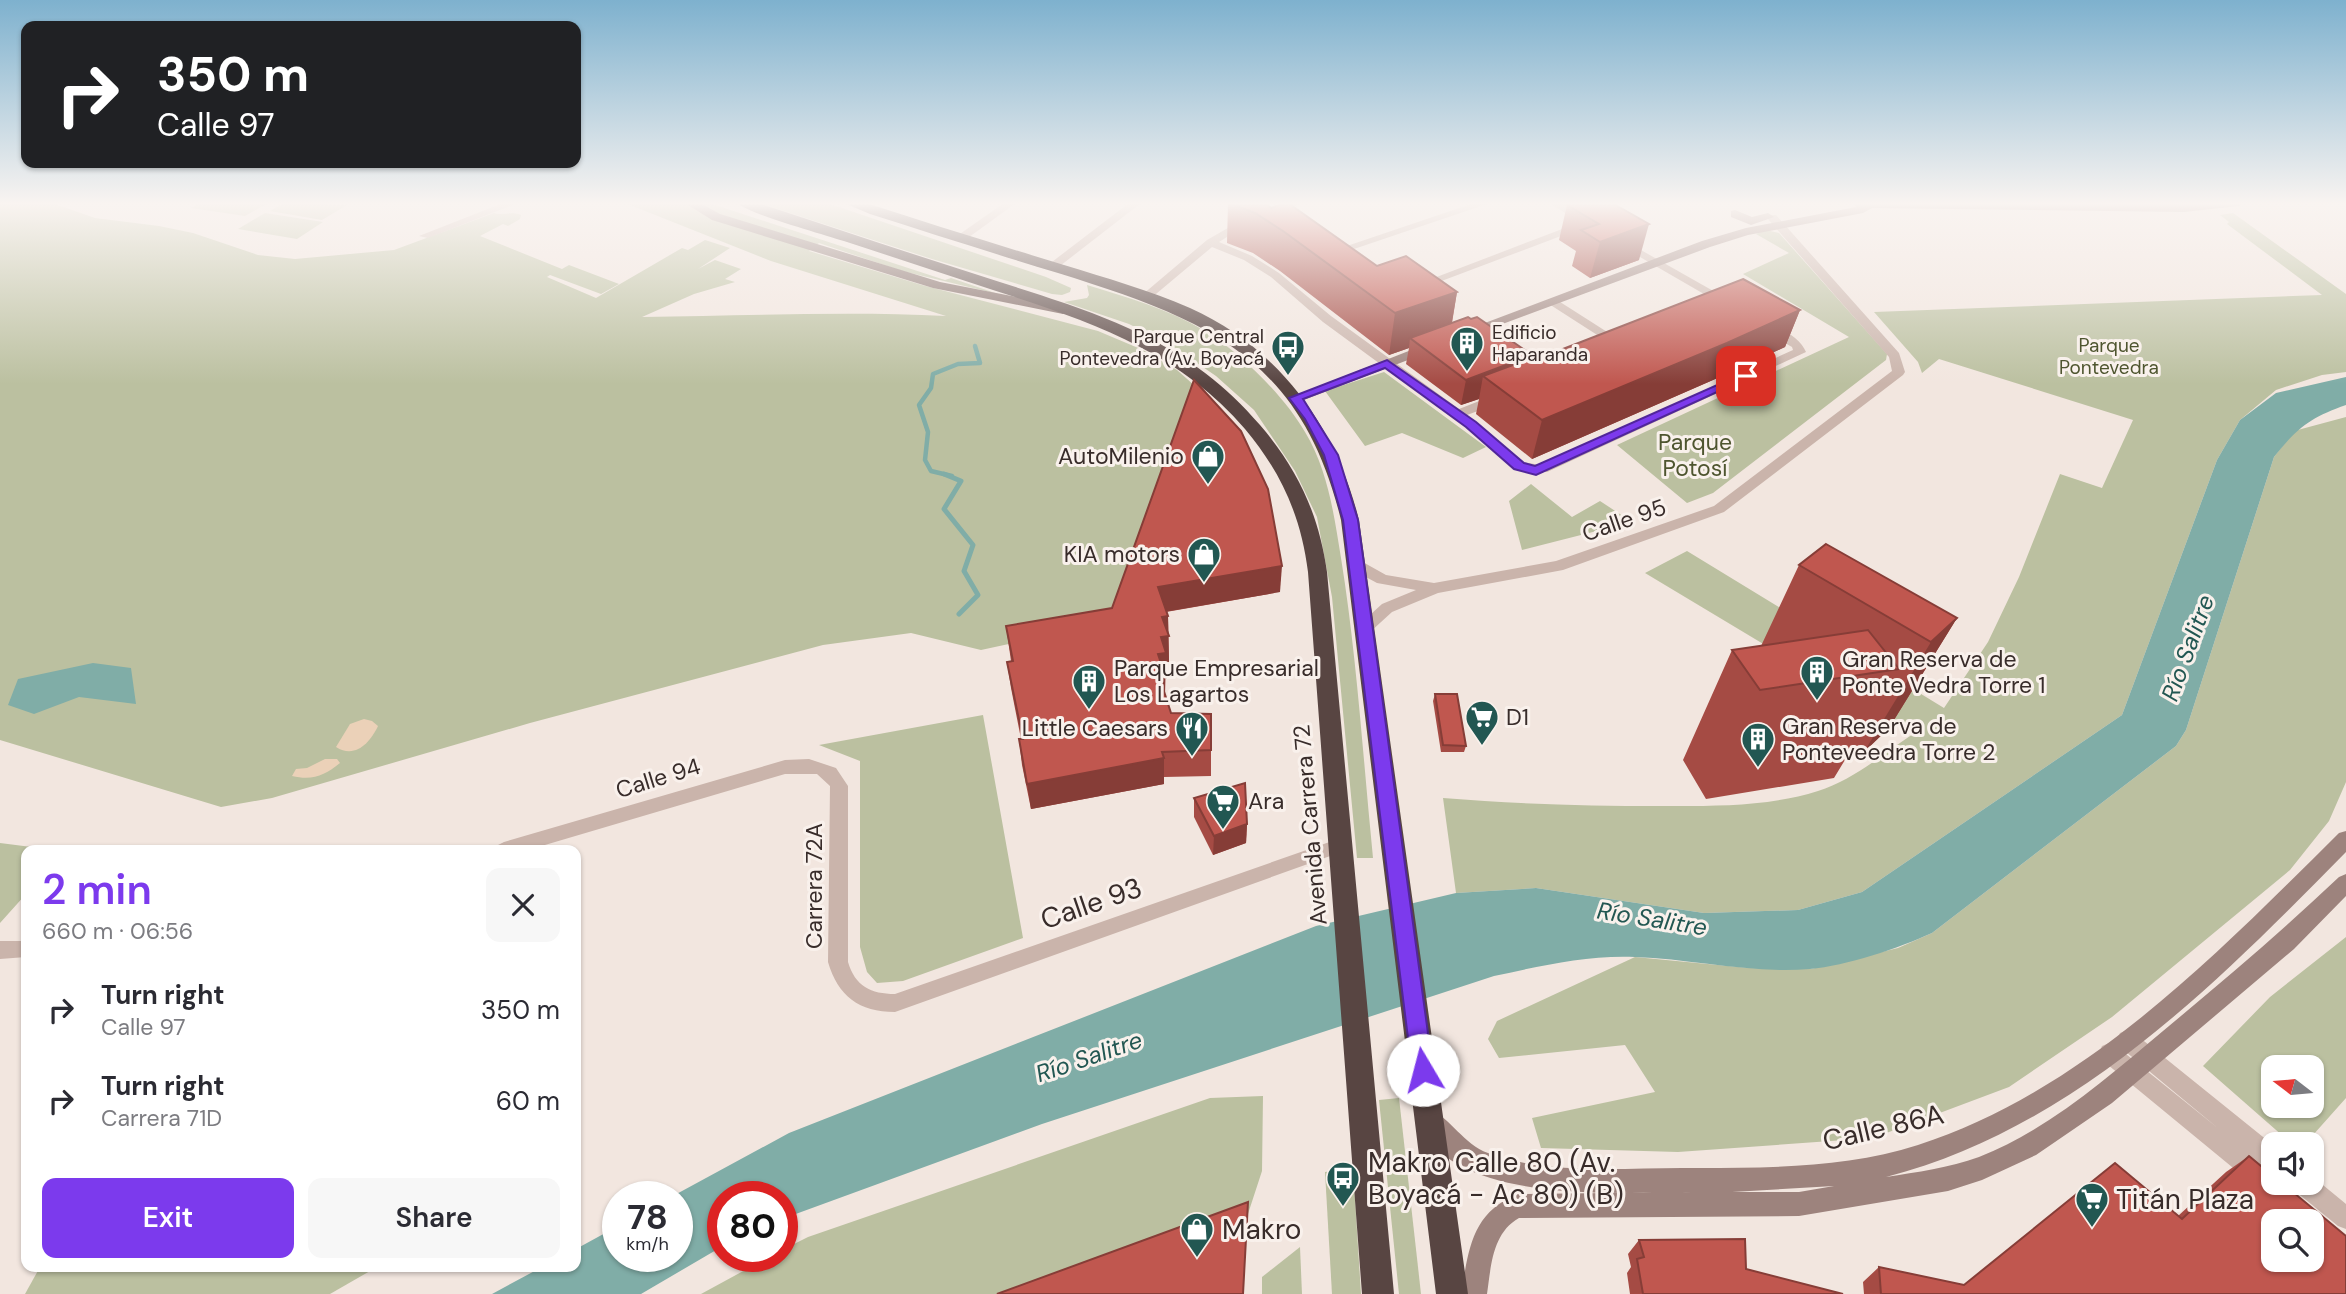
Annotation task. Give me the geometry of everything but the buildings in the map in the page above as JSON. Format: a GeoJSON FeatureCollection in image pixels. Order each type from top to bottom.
{"type":"FeatureCollection","features":[{"type":"Feature","properties":{"kind":"highway","name":"Avenida Carrera 72"},"geometry":{"type":"LineString","coordinates":[[928,263],[967,276],[1079,300],[1201,374],[1252,424],[1290,478],[1301,502],[1313,543],[1322,615],[1378,1294]]}},
{"type":"Feature","properties":{"kind":"highway"},"geometry":{"type":"LineString","coordinates":[[1014,263],[1072,283],[1079,300]]}},
{"type":"Feature","properties":{"kind":"highway"},"geometry":{"type":"LineString","coordinates":[[1040,263],[1146,297],[1186,313],[1221,332],[1258,360],[1296,398],[1325,442],[1337,469],[1347,502],[1356,565],[1452,1294]]}},
{"type":"Feature","properties":{"kind":"main road"},"geometry":{"type":"LineString","coordinates":[[866,263],[937,285],[1079,300]]}},
{"type":"Feature","properties":{"kind":"street"},"geometry":{"type":"LineString","coordinates":[[1052,267],[1057,263]]}},
{"type":"Feature","properties":{"kind":"street"},"geometry":{"type":"LineString","coordinates":[[1146,297],[1186,263]]}},
{"type":"Feature","properties":{"kind":"street"},"geometry":{"type":"LineString","coordinates":[[1257,263],[1457,414],[1519,466],[1531,470],[1542,469],[1800,352],[1797,345],[1755,319]]}},
{"type":"Feature","properties":{"kind":"street"},"geometry":{"type":"LineString","coordinates":[[1412,294],[1487,263]]}},
{"type":"Feature","properties":{"kind":"street"},"geometry":{"type":"LineString","coordinates":[[1296,398],[1455,335],[1553,302],[1653,263]]}},
{"type":"Feature","properties":{"kind":"street"},"geometry":{"type":"LineString","coordinates":[[1659,263],[1728,309]]}},
{"type":"Feature","properties":{"kind":"street","name":"Calle 95"},"geometry":{"type":"LineString","coordinates":[[1364,629],[1387,608],[1434,588],[1559,566],[1719,509],[1899,372],[1899,364],[1814,263]]}},
{"type":"Feature","properties":{"kind":"street"},"geometry":{"type":"LineString","coordinates":[[1553,302],[1609,337]]}},
{"type":"Feature","properties":{"kind":"street"},"geometry":{"type":"LineString","coordinates":[[1457,414],[1513,392]]}},
{"type":"Feature","properties":{"kind":"street","name":"Calle 95"},"geometry":{"type":"LineString","coordinates":[[1356,565],[1382,579],[1434,588]]}},
{"type":"Feature","properties":{"kind":"street","name":"Calle 94"},"geometry":{"type":"LineString","coordinates":[[521,845],[785,767],[802,764],[827,772]]}},
{"type":"Feature","properties":{"kind":"street","name":"Carrera 72A"},"geometry":{"type":"LineString","coordinates":[[827,772],[839,786],[838,962],[841,977],[860,998]]}},
{"type":"Feature","properties":{"kind":"street","name":"Calle 86A"},"geometry":{"type":"LineString","coordinates":[[1429,1120],[1452,1145],[1471,1159],[1512,1172],[1604,1180],[1778,1180],[1871,1168],[1955,1144],[2027,1108],[2118,1047],[2252,934],[2346,839]]}},
{"type":"Feature","properties":{"kind":"street","name":"Calle 93"},"geometry":{"type":"LineString","coordinates":[[860,998],[877,1004],[895,1003],[1341,845]]}},
{"type":"Feature","properties":{"kind":"street"},"geometry":{"type":"LineString","coordinates":[[1474,1294],[1487,1233],[1494,1220],[1507,1210],[1545,1204],[1748,1207],[1799,1204],[1948,1179],[1982,1168],[2027,1147],[2093,1103],[2141,1065],[2286,942],[2346,883]]}},
{"type":"Feature","properties":{"kind":"street"},"geometry":{"type":"LineString","coordinates":[[0,950],[21,949]]}},
{"type":"Feature","properties":{"kind":"street"},"geometry":{"type":"LineString","coordinates":[[2118,1047],[2261,1150]]}},
{"type":"Feature","properties":{"kind":"street"},"geometry":{"type":"LineString","coordinates":[[2141,1065],[2261,1176]]}},
{"type":"Feature","properties":{"kind":"street"},"geometry":{"type":"LineString","coordinates":[[2301,1195],[2341,1227]]}},
{"type":"Feature","properties":{"kind":"green space"},"geometry":{"type":"Polygon","coordinates":[[[0,263],[548,263],[562,269],[569,265],[619,284],[601,294],[550,275],[547,277],[596,298],[656,263],[707,263],[698,269],[709,263],[725,263],[741,269],[725,279],[735,282],[694,294],[642,317],[832,314],[946,316],[779,263],[850,263],[1098,331],[1143,350],[1177,370],[1223,411],[1203,416],[1118,620],[981,650],[911,633],[823,645],[530,723],[272,798],[221,807],[0,740],[0,263]]]}},
{"type":"Feature","properties":{"kind":"green space"},"geometry":{"type":"Polygon","coordinates":[[[879,263],[894,263],[945,280],[951,278],[998,294],[879,263]]]}},
{"type":"Feature","properties":{"kind":"green space"},"geometry":{"type":"Polygon","coordinates":[[[947,263],[1006,263],[1071,288],[1070,292],[1062,295],[947,263]]]}},
{"type":"Feature","properties":{"kind":"green space","name":"Parque Potosí"},"geometry":{"type":"Polygon","coordinates":[[[1766,263],[1806,263],[1887,354],[1886,360],[1713,493],[1687,503],[1617,445],[1849,337],[1743,274],[1766,263]]]}},
{"type":"Feature","properties":{"kind":"green space","name":"Parque Pontevedra"},"geometry":{"type":"Polygon","coordinates":[[[2280,263],[2303,263],[2346,294],[2346,372],[2322,375],[2276,390],[2240,420],[2217,460],[2122,715],[1862,892],[1798,910],[1704,913],[1536,888],[1456,893],[1443,798],[1605,806],[1760,803],[1799,796],[1831,786],[1867,766],[1913,734],[1645,573],[1687,551],[1944,708],[1988,642],[2019,577],[2060,474],[2102,488],[2133,420],[1939,359],[1922,373],[1918,362],[1874,312],[2322,295],[2280,263]]]}},
{"type":"Feature","properties":{"kind":"green space"},"geometry":{"type":"Polygon","coordinates":[[[1087,285],[1162,310],[1219,340],[1274,390],[1296,418],[1313,447],[1329,493],[1347,595],[1373,858],[1357,858],[1332,597],[1317,517],[1295,471],[1254,410],[1216,376],[1172,346],[1129,324],[1064,302],[1087,298],[1087,285]]]}},
{"type":"Feature","properties":{"kind":"green space"},"geometry":{"type":"Polygon","coordinates":[[[1384,372],[1486,447],[1463,458],[1402,433],[1365,446],[1325,391],[1384,372]]]}},
{"type":"Feature","properties":{"kind":"green space"},"geometry":{"type":"Polygon","coordinates":[[[2346,417],[2346,782],[2329,821],[2290,870],[2112,1017],[2009,1087],[1873,1138],[1678,1152],[1541,1148],[1532,1118],[1655,1092],[1625,1045],[1499,1058],[1488,1039],[1497,1021],[1635,957],[1749,968],[1811,969],[1898,948],[1932,933],[2176,746],[2186,730],[2274,457],[2294,431],[2346,417]]]}},
{"type":"Feature","properties":{"kind":"green space"},"geometry":{"type":"Polygon","coordinates":[[[1531,484],[1572,517],[1600,501],[1632,522],[1522,550],[1509,501],[1531,484]]]}},
{"type":"Feature","properties":{"kind":"green space"},"geometry":{"type":"Polygon","coordinates":[[[983,715],[1023,938],[903,981],[877,983],[867,972],[860,947],[860,761],[819,745],[983,715]]]}},
{"type":"Feature","properties":{"kind":"green space"},"geometry":{"type":"Polygon","coordinates":[[[0,843],[21,846],[21,900],[0,923],[0,843]]]}},
{"type":"Feature","properties":{"kind":"green space"},"geometry":{"type":"Polygon","coordinates":[[[2346,937],[2346,1098],[2316,1132],[2278,1132],[2262,1118],[2324,1118],[2324,1055],[2261,1055],[2261,1117],[2203,1066],[2270,997],[2346,937]]]}},
{"type":"Feature","properties":{"kind":"green space"},"geometry":{"type":"Polygon","coordinates":[[[1263,1096],[1262,1171],[1245,1223],[1055,1294],[701,1294],[741,1272],[798,1272],[798,1242],[808,1237],[1210,1098],[1263,1096]]]}},
{"type":"Feature","properties":{"kind":"green space"},"geometry":{"type":"Polygon","coordinates":[[[1399,1098],[1421,1294],[1399,1294],[1379,1100],[1399,1098]]]}},
{"type":"Feature","properties":{"kind":"green space"},"geometry":{"type":"Polygon","coordinates":[[[1353,1168],[1361,1294],[1332,1294],[1325,1172],[1353,1168]]]}},
{"type":"Feature","properties":{"kind":"green space"},"geometry":{"type":"Polygon","coordinates":[[[1300,1247],[1302,1294],[1262,1294],[1262,1277],[1300,1247]]]}},
{"type":"Feature","properties":{"kind":"green space"},"geometry":{"type":"Polygon","coordinates":[[[37,1272],[368,1272],[330,1294],[25,1294],[37,1272]]]}},
{"type":"Feature","properties":{"kind":"sand"},"geometry":{"type":"Polygon","coordinates":[[[364,719],[378,726],[366,743],[349,751],[336,747],[350,724],[364,719]]]}},
{"type":"Feature","properties":{"kind":"sand"},"geometry":{"type":"Polygon","coordinates":[[[325,759],[337,759],[340,763],[318,776],[292,776],[296,769],[307,768],[325,759]]]}},
{"type":"Feature","properties":{"kind":"water","name":"Río Salitre"},"geometry":{"type":"Polygon","coordinates":[[[2346,377],[2346,405],[2323,414],[2306,425],[2290,438],[2274,457],[2186,730],[2176,746],[1932,933],[1872,955],[1810,969],[1766,970],[1657,958],[1617,957],[1564,962],[1494,976],[1042,1124],[798,1213],[798,1181],[707,1181],[707,1255],[693,1264],[693,1185],[789,1133],[1316,926],[1456,893],[1536,888],[1704,913],[1798,910],[1862,892],[2122,715],[2217,460],[2240,420],[2276,393],[2346,377]]]}},
{"type":"Feature","properties":{"kind":"water"},"geometry":{"type":"Polygon","coordinates":[[[93,663],[131,668],[136,704],[79,697],[34,714],[8,705],[18,679],[93,663]]]}},
{"type":"Feature","properties":{"kind":"water"},"geometry":{"type":"Polygon","coordinates":[[[602,1235],[602,1272],[679,1272],[641,1294],[492,1294],[533,1272],[581,1272],[581,1246],[602,1235]]]}},
{"type":"Feature","properties":{"kind":"waterway"},"geometry":{"type":"LineString","coordinates":[[945,474],[931,471],[925,460],[928,432],[919,405],[931,388],[933,374],[958,364],[980,363],[975,346]]}},
{"type":"Feature","properties":{"kind":"waterway"},"geometry":{"type":"LineString","coordinates":[[945,474],[952,476]]}},
{"type":"Feature","properties":{"kind":"waterway"},"geometry":{"type":"LineString","coordinates":[[945,474],[961,481],[944,509],[973,545],[964,571],[978,595],[959,614]]}},
{"type":"Feature","properties":{"kind":"place","name":"Edificio Haparanda"},"geometry":{"type":"Point","coordinates":[1467,373]}},
{"type":"Feature","properties":{"kind":"place","name":"Parque Central Pontevedra (Av. Boyacá"},"geometry":{"type":"Point","coordinates":[1288,377]}},
{"type":"Feature","properties":{"kind":"place","name":"AutoMilenio"},"geometry":{"type":"Point","coordinates":[1208,486]}},
{"type":"Feature","properties":{"kind":"place","name":"KIA motors"},"geometry":{"type":"Point","coordinates":[1204,584]}},
{"type":"Feature","properties":{"kind":"place","name":"Gran Reserva de Ponte Vedra Torre 1"},"geometry":{"type":"Point","coordinates":[1817,702]}},
{"type":"Feature","properties":{"kind":"place","name":"Parque Empresarial Los Lagartos"},"geometry":{"type":"Point","coordinates":[1089,711]}},
{"type":"Feature","properties":{"kind":"place","name":"D1"},"geometry":{"type":"Point","coordinates":[1482,747]}},
{"type":"Feature","properties":{"kind":"place","name":"Little Caesars"},"geometry":{"type":"Point","coordinates":[1192,758]}},
{"type":"Feature","properties":{"kind":"place","name":"Gran Reserva de Ponteveedra Torre 2"},"geometry":{"type":"Point","coordinates":[1758,769]}},
{"type":"Feature","properties":{"kind":"place","name":"Ara"},"geometry":{"type":"Point","coordinates":[1223,831]}},
{"type":"Feature","properties":{"kind":"place","name":"Makro Calle 80 (Av. Boyacá - Ac 80) (B)"},"geometry":{"type":"Point","coordinates":[1343,1208]}},
{"type":"Feature","properties":{"kind":"place","name":"Titán Plaza"},"geometry":{"type":"Point","coordinates":[2092,1229]}},
{"type":"Feature","properties":{"kind":"place","name":"Makro"},"geometry":{"type":"Point","coordinates":[1197,1259]}},
{"type":"Feature","properties":{"kind":"route"},"geometry":{"type":"LineString","coordinates":[[1423,1070],[1347,502],[1325,442],[1296,398],[1387,363],[1471,424],[1519,466],[1536,470],[1746,376]]}}]}
